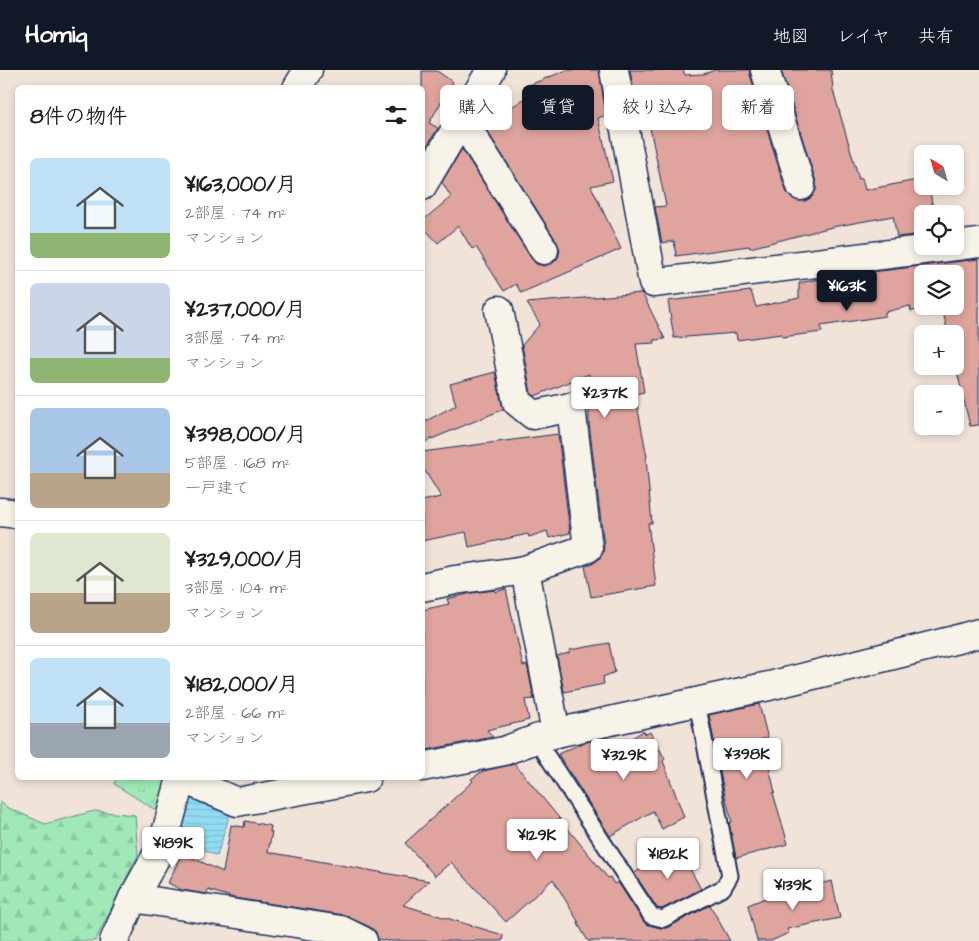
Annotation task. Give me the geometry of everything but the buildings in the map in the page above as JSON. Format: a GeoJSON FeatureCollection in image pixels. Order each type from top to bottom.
{"type":"FeatureCollection","features":[{"type":"Feature","properties":{"kind":"street"},"geometry":{"type":"LineString","coordinates":[[299,85],[308,70]]}},
{"type":"Feature","properties":{"kind":"street"},"geometry":{"type":"LineString","coordinates":[[482,85],[491,70]]}},
{"type":"Feature","properties":{"kind":"street"},"geometry":{"type":"LineString","coordinates":[[614,70],[653,283],[914,251]]}},
{"type":"Feature","properties":{"kind":"street"},"geometry":{"type":"LineString","coordinates":[[765,70],[800,186]]}},
{"type":"Feature","properties":{"kind":"street"},"geometry":{"type":"LineString","coordinates":[[425,181],[456,130]]}},
{"type":"Feature","properties":{"kind":"street"},"geometry":{"type":"LineString","coordinates":[[468,130],[544,250]]}},
{"type":"Feature","properties":{"kind":"street"},"geometry":{"type":"LineString","coordinates":[[964,245],[979,243]]}},
{"type":"Feature","properties":{"kind":"street"},"geometry":{"type":"LineString","coordinates":[[425,586],[525,570],[588,548],[571,407],[533,414],[517,402],[499,310]]}},
{"type":"Feature","properties":{"kind":"street"},"geometry":{"type":"LineString","coordinates":[[0,512],[15,514]]}},
{"type":"Feature","properties":{"kind":"street"},"geometry":{"type":"LineString","coordinates":[[525,570],[546,736]]}},
{"type":"Feature","properties":{"kind":"street"},"geometry":{"type":"LineString","coordinates":[[425,766],[504,751],[546,736],[796,679],[979,633]]}},
{"type":"Feature","properties":{"kind":"street"},"geometry":{"type":"LineString","coordinates":[[114,941],[133,898],[163,844],[180,780]]}},
{"type":"Feature","properties":{"kind":"street"},"geometry":{"type":"LineString","coordinates":[[186,780],[237,802],[355,780]]}},
{"type":"Feature","properties":{"kind":"street"},"geometry":{"type":"LineString","coordinates":[[133,898],[341,930],[363,941]]}},
{"type":"Feature","properties":{"kind":"lane"},"geometry":{"type":"LineString","coordinates":[[546,736],[651,916],[663,920],[723,888],[730,876],[697,702]]}},
{"type":"Feature","properties":{"kind":"green space"},"geometry":{"type":"Polygon","coordinates":[[[115,780],[168,780],[157,811],[114,784],[115,780]]]}},
{"type":"Feature","properties":{"kind":"green space"},"geometry":{"type":"Polygon","coordinates":[[[0,801],[6,807],[45,824],[94,811],[135,815],[138,855],[95,941],[0,941],[0,801]]]}},
{"type":"Feature","properties":{"kind":"water"},"geometry":{"type":"Polygon","coordinates":[[[188,791],[230,813],[217,856],[176,838],[188,791]]]}}]}
